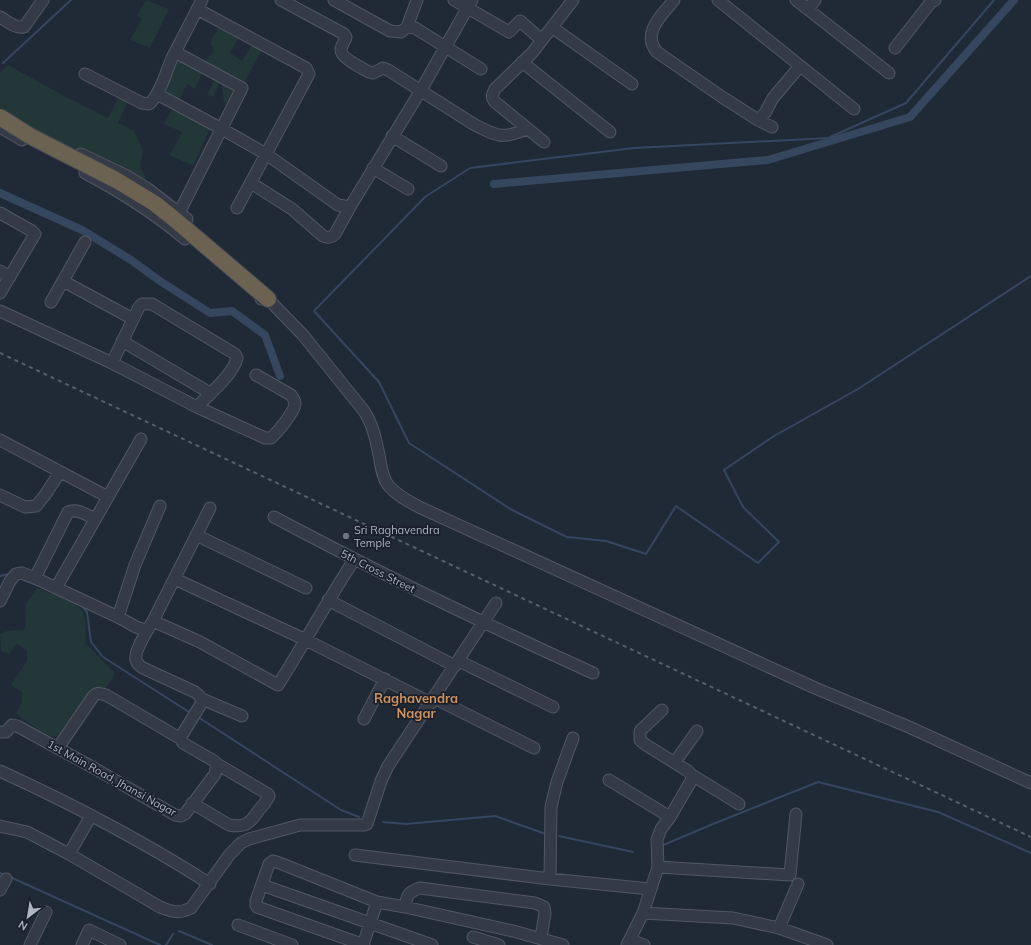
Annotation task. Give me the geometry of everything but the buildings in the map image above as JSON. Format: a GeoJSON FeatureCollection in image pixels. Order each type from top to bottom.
{"type":"FeatureCollection","features":[{"type":"Feature","properties":{"kind":"highway"},"geometry":{"type":"LineString","coordinates":[[0,117],[30,136],[140,193],[159,207],[268,300]]}},
{"type":"Feature","properties":{"kind":"street"},"geometry":{"type":"LineString","coordinates":[[0,17],[15,26],[21,28],[24,27],[43,0]]}},
{"type":"Feature","properties":{"kind":"street"},"geometry":{"type":"LineString","coordinates":[[281,0],[344,34],[346,37],[341,48],[345,58],[369,72],[383,68],[388,70],[475,125],[490,132],[505,136],[527,129]]}},
{"type":"Feature","properties":{"kind":"street"},"geometry":{"type":"LineString","coordinates":[[334,0],[390,31],[401,32],[407,27],[416,0]]}},
{"type":"Feature","properties":{"kind":"street"},"geometry":{"type":"LineString","coordinates":[[454,0],[470,4],[509,32],[520,21],[542,40]]}},
{"type":"Feature","properties":{"kind":"street"},"geometry":{"type":"LineString","coordinates":[[544,142],[492,99],[492,94],[495,89],[532,53],[574,0]]}},
{"type":"Feature","properties":{"kind":"street"},"geometry":{"type":"LineString","coordinates":[[674,0],[654,27],[651,37],[652,46],[657,52],[683,71],[758,120],[772,127]]}},
{"type":"Feature","properties":{"kind":"street"},"geometry":{"type":"LineString","coordinates":[[718,0],[854,109]]}},
{"type":"Feature","properties":{"kind":"street"},"geometry":{"type":"LineString","coordinates":[[796,0],[812,4],[889,73]]}},
{"type":"Feature","properties":{"kind":"street"},"geometry":{"type":"LineString","coordinates":[[895,48],[931,2],[935,0]]}},
{"type":"Feature","properties":{"kind":"street"},"geometry":{"type":"LineString","coordinates":[[251,183],[292,209],[310,223],[320,234],[328,238],[335,234],[392,136],[421,90],[470,4]]}},
{"type":"Feature","properties":{"kind":"street"},"geometry":{"type":"LineString","coordinates":[[85,74],[142,103],[149,104],[153,101],[157,94],[175,52],[199,5],[308,71],[308,77],[237,208]]}},
{"type":"Feature","properties":{"kind":"street"},"geometry":{"type":"LineString","coordinates":[[407,27],[415,28],[481,69]]}},
{"type":"Feature","properties":{"kind":"street"},"geometry":{"type":"LineString","coordinates":[[553,28],[632,84]]}},
{"type":"Feature","properties":{"kind":"street"},"geometry":{"type":"LineString","coordinates":[[175,52],[242,88],[179,213]]}},
{"type":"Feature","properties":{"kind":"street"},"geometry":{"type":"LineString","coordinates":[[522,62],[610,132]]}},
{"type":"Feature","properties":{"kind":"street"},"geometry":{"type":"LineString","coordinates":[[758,120],[765,113],[773,98],[800,66]]}},
{"type":"Feature","properties":{"kind":"street"},"geometry":{"type":"LineString","coordinates":[[157,94],[266,154],[338,205],[350,207]]}},
{"type":"Feature","properties":{"kind":"street"},"geometry":{"type":"LineString","coordinates":[[0,110],[37,132],[127,176],[148,189],[179,213],[261,284],[267,291],[268,300]]}},
{"type":"Feature","properties":{"kind":"street"},"geometry":{"type":"LineString","coordinates":[[0,127],[114,188],[137,202],[166,222],[248,292],[258,298],[268,300],[303,335],[364,411],[372,424],[383,475],[388,484],[397,494],[419,507],[808,685],[909,727],[1031,783]]}},
{"type":"Feature","properties":{"kind":"street"},"geometry":{"type":"LineString","coordinates":[[392,136],[441,166]]}},
{"type":"Feature","properties":{"kind":"street"},"geometry":{"type":"LineString","coordinates":[[83,172],[90,158]]}},
{"type":"Feature","properties":{"kind":"street"},"geometry":{"type":"LineString","coordinates":[[373,168],[408,189]]}},
{"type":"Feature","properties":{"kind":"street"},"geometry":{"type":"LineString","coordinates":[[0,213],[35,234],[5,274],[0,293]]}},
{"type":"Feature","properties":{"kind":"street"},"geometry":{"type":"LineString","coordinates":[[51,302],[85,242]]}},
{"type":"Feature","properties":{"kind":"street"},"geometry":{"type":"LineString","coordinates":[[63,281],[133,318]]}},
{"type":"Feature","properties":{"kind":"street"},"geometry":{"type":"LineString","coordinates":[[112,363],[133,318],[142,304],[152,304],[235,354],[237,358],[236,364],[197,407]]}},
{"type":"Feature","properties":{"kind":"street"},"geometry":{"type":"LineString","coordinates":[[0,311],[112,363],[197,407],[265,438],[271,438],[292,411],[295,405],[295,400],[291,396],[256,375]]}},
{"type":"Feature","properties":{"kind":"street"},"geometry":{"type":"LineString","coordinates":[[122,341],[210,393]]}},
{"type":"Feature","properties":{"kind":"street"},"geometry":{"type":"LineString","coordinates":[[56,588],[141,439]]}},
{"type":"Feature","properties":{"kind":"street"},"geometry":{"type":"LineString","coordinates":[[1,443],[108,497]]}},
{"type":"Feature","properties":{"kind":"street"},"geometry":{"type":"LineString","coordinates":[[0,495],[25,506],[36,506],[60,472]]}},
{"type":"Feature","properties":{"kind":"street"},"geometry":{"type":"LineString","coordinates":[[118,617],[135,565],[160,506]]}},
{"type":"Feature","properties":{"kind":"street"},"geometry":{"type":"LineString","coordinates":[[210,508],[150,625],[135,658],[143,668],[195,692],[200,695],[202,699],[242,716]]}},
{"type":"Feature","properties":{"kind":"street"},"geometry":{"type":"LineString","coordinates":[[35,578],[68,512],[72,510],[78,511],[95,519]]}},
{"type":"Feature","properties":{"kind":"street","name":"5th Cross Street"},"geometry":{"type":"LineString","coordinates":[[274,517],[354,560],[483,623],[593,673]]}},
{"type":"Feature","properties":{"kind":"street"},"geometry":{"type":"LineString","coordinates":[[196,535],[306,588]]}},
{"type":"Feature","properties":{"kind":"street"},"geometry":{"type":"LineString","coordinates":[[0,601],[10,581],[16,574],[22,573],[118,617],[136,627],[142,629],[150,625],[200,642],[278,685],[306,640],[328,600],[354,560]]}},
{"type":"Feature","properties":{"kind":"street"},"geometry":{"type":"LineString","coordinates":[[174,579],[306,640],[385,680],[432,700],[534,748]]}},
{"type":"Feature","properties":{"kind":"street"},"geometry":{"type":"LineString","coordinates":[[328,600],[457,664],[554,706]]}},
{"type":"Feature","properties":{"kind":"street"},"geometry":{"type":"LineString","coordinates":[[0,826],[26,832],[69,854],[160,907],[172,912],[186,911],[191,908],[210,884],[230,854],[241,843],[249,839],[300,825],[367,824],[381,781],[388,766],[496,603]]}},
{"type":"Feature","properties":{"kind":"street"},"geometry":{"type":"LineString","coordinates":[[364,719],[385,680]]}},
{"type":"Feature","properties":{"kind":"street"},"geometry":{"type":"LineString","coordinates":[[58,748],[92,698],[95,694],[99,693],[106,695],[180,739],[183,743],[269,796],[251,821],[243,825],[236,826],[229,825],[192,803]]}},
{"type":"Feature","properties":{"kind":"street"},"geometry":{"type":"LineString","coordinates":[[180,739],[201,704],[202,699]]}},
{"type":"Feature","properties":{"kind":"street"},"geometry":{"type":"LineString","coordinates":[[662,710],[640,731],[640,740],[739,804]]}},
{"type":"Feature","properties":{"kind":"street","name":"1st Main Road, Jhansi Nagar"},"geometry":{"type":"LineString","coordinates":[[0,732],[6,732],[12,725],[58,748],[175,815],[181,816],[185,814],[215,774],[217,764]]}},
{"type":"Feature","properties":{"kind":"street"},"geometry":{"type":"LineString","coordinates":[[675,762],[697,731]]}},
{"type":"Feature","properties":{"kind":"street"},"geometry":{"type":"LineString","coordinates":[[550,878],[551,807],[557,782],[574,738]]}},
{"type":"Feature","properties":{"kind":"street"},"geometry":{"type":"LineString","coordinates":[[0,771],[50,794],[166,856],[210,884]]}},
{"type":"Feature","properties":{"kind":"street"},"geometry":{"type":"LineString","coordinates":[[644,945],[629,943],[643,913],[658,867],[657,840],[661,829],[670,818],[691,781],[692,775]]}},
{"type":"Feature","properties":{"kind":"street"},"geometry":{"type":"LineString","coordinates":[[609,780],[670,818]]}},
{"type":"Feature","properties":{"kind":"street"},"geometry":{"type":"LineString","coordinates":[[658,867],[790,875],[796,814]]}},
{"type":"Feature","properties":{"kind":"street"},"geometry":{"type":"LineString","coordinates":[[69,854],[91,816]]}},
{"type":"Feature","properties":{"kind":"street"},"geometry":{"type":"LineString","coordinates":[[355,855],[650,889]]}},
{"type":"Feature","properties":{"kind":"street"},"geometry":{"type":"LineString","coordinates":[[377,902],[363,945],[257,907],[256,905],[267,868],[273,861],[377,902],[478,923],[541,938],[563,945]]}},
{"type":"Feature","properties":{"kind":"street"},"geometry":{"type":"LineString","coordinates":[[0,890],[6,879]]}},
{"type":"Feature","properties":{"kind":"street"},"geometry":{"type":"LineString","coordinates":[[779,928],[798,884]]}},
{"type":"Feature","properties":{"kind":"street"},"geometry":{"type":"LineString","coordinates":[[262,885],[432,945]]}},
{"type":"Feature","properties":{"kind":"street"},"geometry":{"type":"LineString","coordinates":[[405,907],[407,896],[412,890],[420,888],[535,903],[544,907],[545,913],[541,938]]}},
{"type":"Feature","properties":{"kind":"street"},"geometry":{"type":"LineString","coordinates":[[30,945],[46,912]]}},
{"type":"Feature","properties":{"kind":"street"},"geometry":{"type":"LineString","coordinates":[[643,913],[733,918],[779,928],[827,945]]}},
{"type":"Feature","properties":{"kind":"street"},"geometry":{"type":"LineString","coordinates":[[478,923],[472,941],[499,945]]}},
{"type":"Feature","properties":{"kind":"street"},"geometry":{"type":"LineString","coordinates":[[238,925],[292,945]]}},
{"type":"Feature","properties":{"kind":"street"},"geometry":{"type":"LineString","coordinates":[[82,945],[89,930],[120,945]]}},
{"type":"Feature","properties":{"kind":"shaded area"},"geometry":{"type":"Polygon","coordinates":[[[146,0],[169,9],[150,48],[130,40],[142,19],[137,16],[146,0]]]}},
{"type":"Feature","properties":{"kind":"shaded area"},"geometry":{"type":"Polygon","coordinates":[[[221,24],[240,35],[230,53],[242,61],[254,41],[264,47],[243,84],[203,64],[214,50],[210,42],[221,24]]]}},
{"type":"Feature","properties":{"kind":"shaded area"},"geometry":{"type":"Polygon","coordinates":[[[177,53],[242,88],[233,107],[224,102],[221,80],[213,97],[207,95],[216,77],[204,70],[195,89],[187,84],[178,103],[157,93],[177,53]]]}},
{"type":"Feature","properties":{"kind":"shaded area"},"geometry":{"type":"Polygon","coordinates":[[[8,65],[108,118],[119,96],[128,101],[118,123],[134,131],[143,150],[140,166],[146,178],[143,183],[37,132],[0,108],[0,73],[8,65]]]}},
{"type":"Feature","properties":{"kind":"shaded area"},"geometry":{"type":"Polygon","coordinates":[[[173,108],[212,124],[193,166],[170,155],[182,132],[164,124],[173,108]]]}},
{"type":"Feature","properties":{"kind":"shaded area"},"geometry":{"type":"Polygon","coordinates":[[[37,588],[70,601],[80,608],[83,612],[85,620],[85,643],[115,673],[112,680],[104,690],[95,687],[58,737],[45,735],[16,714],[22,702],[22,692],[11,685],[27,661],[27,651],[17,644],[9,654],[1,651],[0,634],[7,631],[25,629],[26,603],[37,588]]]}},
{"type":"Feature","properties":{"kind":"waterway"},"geometry":{"type":"LineString","coordinates":[[3,63],[71,0]]}},
{"type":"Feature","properties":{"kind":"waterway"},"geometry":{"type":"LineString","coordinates":[[994,0],[906,103],[828,138],[634,148],[470,168],[425,197],[314,311],[379,382],[409,443],[512,510],[567,537],[606,541],[646,554],[676,506],[758,563],[779,542],[743,507],[724,470],[774,436],[858,389],[1031,276]]}},
{"type":"Feature","properties":{"kind":"waterway"},"geometry":{"type":"LineString","coordinates":[[494,184],[768,160],[910,117],[1014,0]]}},
{"type":"Feature","properties":{"kind":"waterway"},"geometry":{"type":"LineString","coordinates":[[0,193],[82,230],[131,260],[160,281],[210,313],[232,311],[265,335],[280,376]]}},
{"type":"Feature","properties":{"kind":"waterway"},"geometry":{"type":"LineString","coordinates":[[0,576],[8,574]]}},
{"type":"Feature","properties":{"kind":"waterway"},"geometry":{"type":"LineString","coordinates":[[23,580],[37,585]]}},
{"type":"Feature","properties":{"kind":"waterway"},"geometry":{"type":"LineString","coordinates":[[81,605],[87,612],[91,642],[103,657],[189,712]]}},
{"type":"Feature","properties":{"kind":"waterway"},"geometry":{"type":"LineString","coordinates":[[198,717],[341,810],[359,817]]}},
{"type":"Feature","properties":{"kind":"waterway"},"geometry":{"type":"LineString","coordinates":[[661,846],[818,782],[938,812],[1031,853]]}},
{"type":"Feature","properties":{"kind":"waterway"},"geometry":{"type":"LineString","coordinates":[[383,822],[406,824],[495,816],[543,833]]}},
{"type":"Feature","properties":{"kind":"waterway"},"geometry":{"type":"LineString","coordinates":[[559,836],[633,852]]}},
{"type":"Feature","properties":{"kind":"waterway"},"geometry":{"type":"LineString","coordinates":[[0,873],[4,875]]}},
{"type":"Feature","properties":{"kind":"waterway"},"geometry":{"type":"LineString","coordinates":[[10,877],[160,945]]}},
{"type":"Feature","properties":{"kind":"waterway"},"geometry":{"type":"LineString","coordinates":[[179,931],[212,945]]}},
{"type":"Feature","properties":{"kind":"waterway"},"geometry":{"type":"LineString","coordinates":[[166,945],[173,934]]}},
{"type":"Feature","properties":{"kind":"railway"},"geometry":{"type":"LineString","coordinates":[[0,353],[1031,837]]}},
{"type":"Feature","properties":{"kind":"place","name":"Sri Raghavendra Temple"},"geometry":{"type":"Point","coordinates":[346,536]}},
{"type":"Feature","properties":{"kind":"district","name":"Raghavendra Nagar"},"geometry":{"type":"Point","coordinates":[416,706]}}]}
